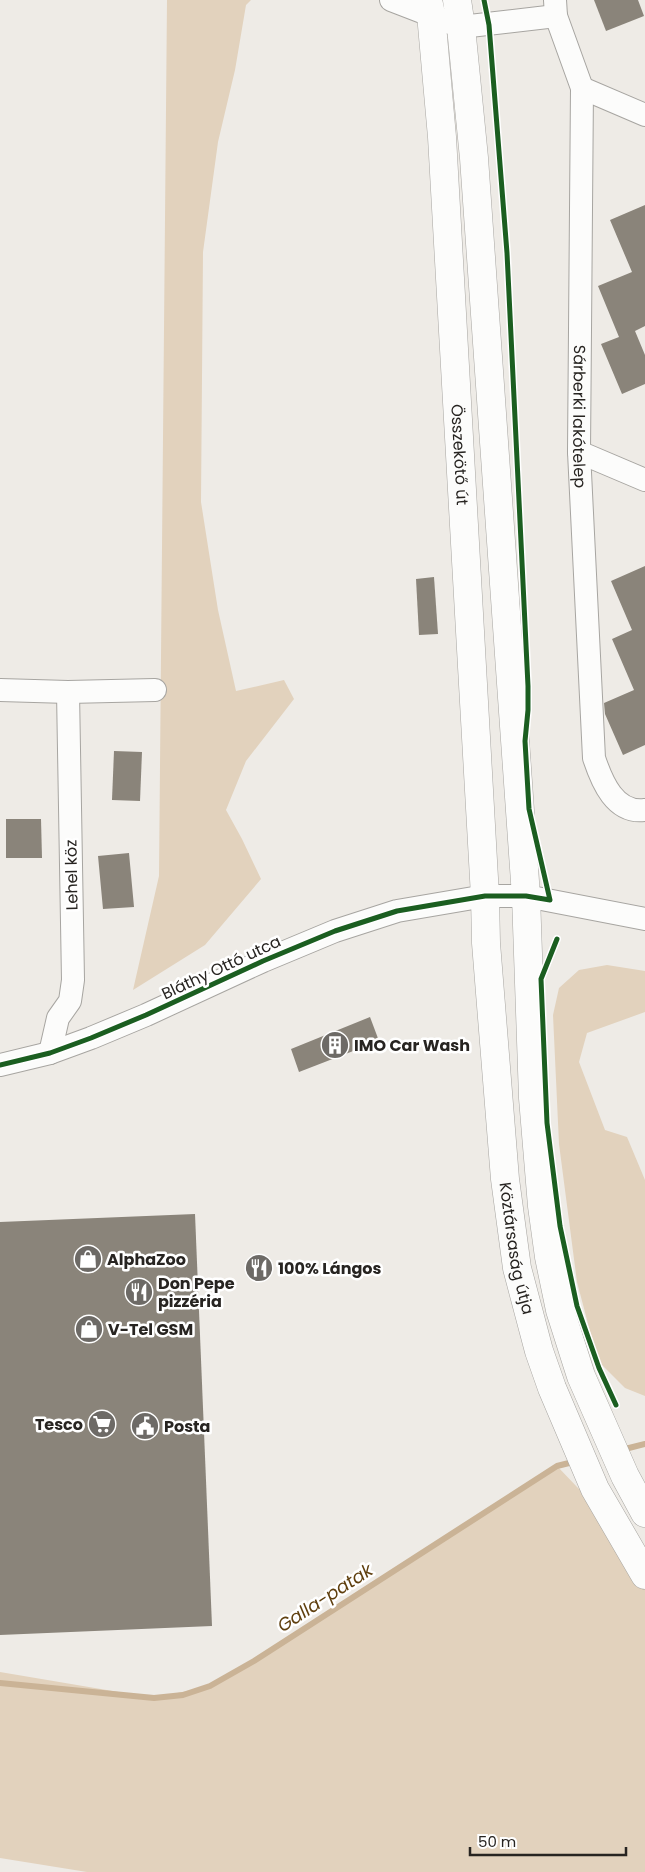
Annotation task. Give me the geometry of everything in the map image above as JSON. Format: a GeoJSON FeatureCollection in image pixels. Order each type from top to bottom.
{"type":"FeatureCollection","features":[{"type":"Feature","properties":{"kind":"street"},"geometry":{"type":"LineString","coordinates":[[391,0],[430,7],[461,27],[556,8]]}},
{"type":"Feature","properties":{"kind":"street"},"geometry":{"type":"LineString","coordinates":[[457,0],[475,168],[526,896]]}},
{"type":"Feature","properties":{"kind":"street","name":"Összekötő út"},"geometry":{"type":"LineString","coordinates":[[430,7],[442,137],[485,896]]}},
{"type":"Feature","properties":{"kind":"street","name":"Sárberki lakótelep"},"geometry":{"type":"LineString","coordinates":[[556,8],[582,88],[579,452],[594,758],[601,780],[610,794],[624,807],[645,810]]}},
{"type":"Feature","properties":{"kind":"street"},"geometry":{"type":"LineString","coordinates":[[582,88],[645,116]]}},
{"type":"Feature","properties":{"kind":"street"},"geometry":{"type":"LineString","coordinates":[[579,452],[645,480]]}},
{"type":"Feature","properties":{"kind":"street"},"geometry":{"type":"LineString","coordinates":[[0,690],[68,692],[155,690]]}},
{"type":"Feature","properties":{"kind":"street","name":"Lehel köz"},"geometry":{"type":"LineString","coordinates":[[50,1053],[58,1018],[70,1001],[73,980],[68,692]]}},
{"type":"Feature","properties":{"kind":"street","name":"Bláthy Ottó utca"},"geometry":{"type":"LineString","coordinates":[[0,1065],[50,1053],[146,1016],[263,961],[334,931],[397,911],[485,896],[526,896],[645,920]]}},
{"type":"Feature","properties":{"kind":"street","name":"Köztársaság útja"},"geometry":{"type":"LineString","coordinates":[[485,896],[486,944],[504,1170],[517,1268],[539,1351],[568,1425],[595,1489],[645,1575]]}},
{"type":"Feature","properties":{"kind":"street","name":"Köztársaság útja"},"geometry":{"type":"LineString","coordinates":[[526,896],[533,1098],[545,1231],[560,1310],[582,1376],[625,1476],[645,1513]]}},
{"type":"Feature","properties":{"kind":"shaded area"},"geometry":{"type":"Polygon","coordinates":[[[167,0],[251,0],[246,5],[235,70],[218,142],[203,252],[201,502],[218,610],[236,691],[284,680],[294,699],[246,761],[226,810],[261,879],[205,945],[133,990],[159,876],[167,0]]]}},
{"type":"Feature","properties":{"kind":"shaded area"},"geometry":{"type":"Polygon","coordinates":[[[607,965],[645,971],[645,1012],[587,1033],[579,1062],[605,1130],[627,1137],[645,1180],[645,1396],[625,1388],[601,1364],[591,1335],[577,1282],[559,1144],[553,1015],[559,988],[579,970],[607,965]]]}},
{"type":"Feature","properties":{"kind":"shaded area"},"geometry":{"type":"Polygon","coordinates":[[[557,1466],[578,1488],[607,1512],[645,1575],[645,1872],[87,1872],[0,1858],[0,1672],[154,1698],[210,1686],[254,1661],[557,1466]]]}},
{"type":"Feature","properties":{"kind":"building"},"geometry":{"type":"Polygon","coordinates":[[[594,0],[638,0],[644,16],[606,31],[594,0]]]}},
{"type":"Feature","properties":{"kind":"building"},"geometry":{"type":"Polygon","coordinates":[[[645,205],[645,326],[635,331],[645,355],[645,384],[622,394],[601,344],[619,337],[598,286],[632,272],[610,220],[645,205]]]}},
{"type":"Feature","properties":{"kind":"building"},"geometry":{"type":"Polygon","coordinates":[[[645,566],[645,745],[623,755],[605,714],[604,703],[634,690],[612,639],[632,630],[611,581],[645,566]]]}},
{"type":"Feature","properties":{"kind":"building"},"geometry":{"type":"Polygon","coordinates":[[[434,577],[438,634],[419,635],[416,579],[434,577]]]}},
{"type":"Feature","properties":{"kind":"building"},"geometry":{"type":"Polygon","coordinates":[[[114,751],[142,752],[140,801],[112,800],[114,751]]]}},
{"type":"Feature","properties":{"kind":"building"},"geometry":{"type":"Polygon","coordinates":[[[6,819],[41,819],[42,858],[6,858],[6,819]]]}},
{"type":"Feature","properties":{"kind":"building"},"geometry":{"type":"Polygon","coordinates":[[[129,853],[134,907],[103,909],[98,856],[129,853]]]}},
{"type":"Feature","properties":{"kind":"building","name":"IMO Car Wash"},"geometry":{"type":"Polygon","coordinates":[[[370,1017],[379,1041],[299,1072],[291,1049],[370,1017]]]}},
{"type":"Feature","properties":{"kind":"building","name":"Tesco"},"geometry":{"type":"Polygon","coordinates":[[[195,1214],[212,1626],[0,1635],[0,1222],[195,1214]]]}},
{"type":"Feature","properties":{"kind":"waterway","name":"Galla-patak"},"geometry":{"type":"LineString","coordinates":[[621,1450],[645,1444]]}},
{"type":"Feature","properties":{"kind":"waterway","name":"Galla-patak"},"geometry":{"type":"LineString","coordinates":[[0,1683],[154,1698],[183,1695],[210,1686],[254,1661],[557,1466],[577,1461]]}},
{"type":"Feature","properties":{"kind":"cycle path"},"geometry":{"type":"LineString","coordinates":[[0,1065],[50,1053],[91,1038],[335,931],[397,911],[485,896],[526,896],[550,900],[529,809],[525,741],[528,686],[507,253],[489,25],[484,0]]}},
{"type":"Feature","properties":{"kind":"cycle path"},"geometry":{"type":"LineString","coordinates":[[557,939],[541,979],[547,1123],[560,1226],[577,1306],[599,1368],[616,1405]]}},
{"type":"Feature","properties":{"kind":"place","name":"IMO Car Wash"},"geometry":{"type":"Point","coordinates":[335,1045]}},
{"type":"Feature","properties":{"kind":"place","name":"AlphaZoo"},"geometry":{"type":"Point","coordinates":[88,1259]}},
{"type":"Feature","properties":{"kind":"place","name":"100% Lángos"},"geometry":{"type":"Point","coordinates":[259,1268]}},
{"type":"Feature","properties":{"kind":"place","name":"Don Pepe pizzéria"},"geometry":{"type":"Point","coordinates":[139,1292]}},
{"type":"Feature","properties":{"kind":"place","name":"V-Tel GSM"},"geometry":{"type":"Point","coordinates":[89,1329]}},
{"type":"Feature","properties":{"kind":"place","name":"Tesco"},"geometry":{"type":"Point","coordinates":[102,1424]}},
{"type":"Feature","properties":{"kind":"place","name":"Posta"},"geometry":{"type":"Point","coordinates":[145,1426]}}]}
